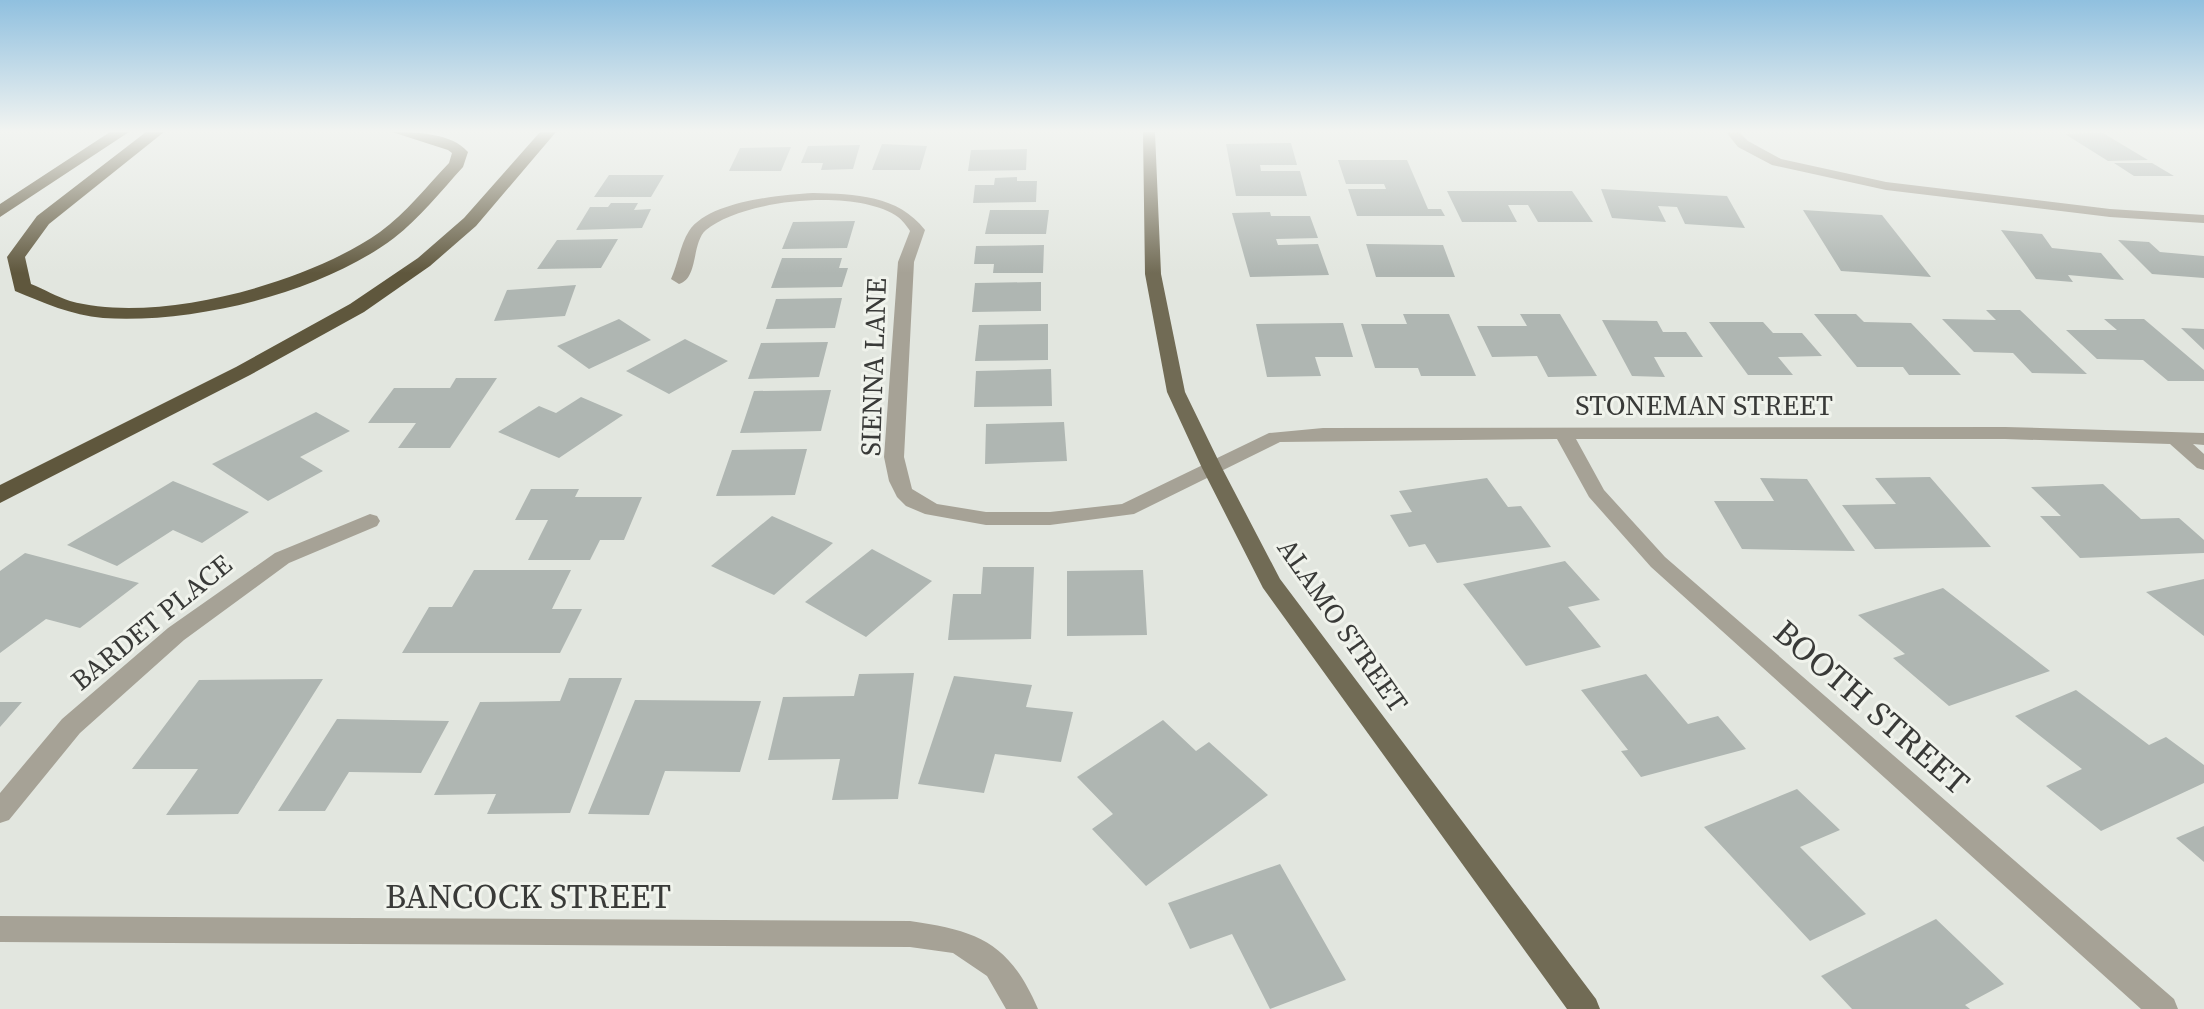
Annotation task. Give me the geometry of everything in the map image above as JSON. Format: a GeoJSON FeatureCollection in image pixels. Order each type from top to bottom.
{"type":"FeatureCollection","features":[{"type":"Feature","properties":{"kind":"highway"},"geometry":{"type":"LineString","coordinates":[[0,212],[50,179]]}},
{"type":"Feature","properties":{"kind":"highway"},"geometry":{"type":"LineString","coordinates":[[96,179],[43,220],[16,257],[22,287],[67,306],[103,311],[147,311],[220,302],[310,276],[387,236],[442,179]]}},
{"type":"Feature","properties":{"kind":"highway"},"geometry":{"type":"LineString","coordinates":[[0,495],[243,371],[357,308],[424,262],[470,222],[507,179]]}},
{"type":"Feature","properties":{"kind":"main road","name":"ALAMO STREET"},"geometry":{"type":"LineString","coordinates":[[1150,179],[1153,274],[1176,392],[1271,583],[1585,1009]]}},
{"type":"Feature","properties":{"kind":"street"},"geometry":{"type":"LineString","coordinates":[[1855,179],[1886,186],[2110,213],[2204,219]]}},
{"type":"Feature","properties":{"kind":"street","name":"SIENNA LANE"},"geometry":{"type":"LineString","coordinates":[[679,279],[689,259],[690,241],[696,231],[712,218],[736,207],[793,198],[862,199],[892,205],[912,217],[918,230],[906,262],[894,457],[899,485],[912,500],[934,510],[967,518],[1105,515],[1127,509],[1212,468]]}},
{"type":"Feature","properties":{"kind":"street","name":"BOOTH STREET"},"geometry":{"type":"LineString","coordinates":[[1563,433],[1596,493],[1658,562],[2163,1009]]}},
{"type":"Feature","properties":{"kind":"street","name":"STONEMAN STREET"},"geometry":{"type":"LineString","coordinates":[[1212,468],[1276,437],[1323,434],[2005,433],[2204,439]]}},
{"type":"Feature","properties":{"kind":"street"},"geometry":{"type":"LineString","coordinates":[[2175,438],[2204,464]]}},
{"type":"Feature","properties":{"kind":"street","name":"BARDET PLACE"},"geometry":{"type":"LineString","coordinates":[[0,812],[71,726],[176,634],[282,558],[370,521]]}},
{"type":"Feature","properties":{"kind":"street","name":"BANCOCK STREET"},"geometry":{"type":"LineString","coordinates":[[0,929],[910,934],[958,941],[997,966],[1023,1009]]}},
{"type":"Feature","properties":{"kind":"building"},"geometry":{"type":"Polygon","coordinates":[[[606,179],[662,179],[651,197],[594,197],[606,179]]]}},
{"type":"Feature","properties":{"kind":"building"},"geometry":{"type":"Polygon","coordinates":[[[995,179],[1037,181],[1036,202],[973,203],[975,185],[994,185],[995,179]]]}},
{"type":"Feature","properties":{"kind":"building"},"geometry":{"type":"Polygon","coordinates":[[[1233,179],[1302,179],[1307,196],[1236,196],[1233,179]]]}},
{"type":"Feature","properties":{"kind":"building"},"geometry":{"type":"Polygon","coordinates":[[[1344,179],[1415,179],[1428,209],[1441,209],[1445,216],[1357,216],[1348,189],[1386,189],[1384,184],[1346,184],[1344,179]]]}},
{"type":"Feature","properties":{"kind":"building"},"geometry":{"type":"Polygon","coordinates":[[[1601,189],[1727,196],[1745,228],[1685,224],[1677,207],[1658,206],[1666,222],[1612,218],[1601,189]]]}},
{"type":"Feature","properties":{"kind":"building"},"geometry":{"type":"Polygon","coordinates":[[[1447,191],[1572,191],[1593,222],[1538,222],[1528,205],[1508,205],[1517,222],[1462,222],[1447,191]]]}},
{"type":"Feature","properties":{"kind":"building"},"geometry":{"type":"Polygon","coordinates":[[[611,203],[638,203],[634,210],[651,209],[642,228],[576,230],[590,207],[608,207],[611,203]]]}},
{"type":"Feature","properties":{"kind":"building"},"geometry":{"type":"Polygon","coordinates":[[[990,210],[1049,210],[1046,234],[985,234],[990,210]]]}},
{"type":"Feature","properties":{"kind":"building"},"geometry":{"type":"Polygon","coordinates":[[[1803,210],[1882,215],[1931,277],[1841,271],[1803,210]]]}},
{"type":"Feature","properties":{"kind":"building"},"geometry":{"type":"Polygon","coordinates":[[[1270,212],[1271,216],[1310,216],[1318,238],[1276,239],[1278,245],[1318,244],[1329,275],[1250,277],[1232,213],[1270,212]]]}},
{"type":"Feature","properties":{"kind":"building"},"geometry":{"type":"Polygon","coordinates":[[[855,221],[847,248],[782,249],[793,222],[855,221]]]}},
{"type":"Feature","properties":{"kind":"building"},"geometry":{"type":"Polygon","coordinates":[[[2001,230],[2042,234],[2052,248],[2101,253],[2124,280],[2068,275],[2073,282],[2036,279],[2001,230]]]}},
{"type":"Feature","properties":{"kind":"building"},"geometry":{"type":"Polygon","coordinates":[[[618,239],[601,268],[537,269],[557,240],[618,239]]]}},
{"type":"Feature","properties":{"kind":"building"},"geometry":{"type":"Polygon","coordinates":[[[2118,240],[2149,242],[2160,252],[2204,256],[2204,278],[2152,274],[2118,240]]]}},
{"type":"Feature","properties":{"kind":"building"},"geometry":{"type":"Polygon","coordinates":[[[1366,244],[1443,245],[1455,277],[1376,277],[1366,244]]]}},
{"type":"Feature","properties":{"kind":"building"},"geometry":{"type":"Polygon","coordinates":[[[1044,245],[1043,273],[993,273],[994,264],[974,264],[976,246],[1044,245]]]}},
{"type":"Feature","properties":{"kind":"building"},"geometry":{"type":"Polygon","coordinates":[[[782,258],[842,258],[839,268],[848,268],[842,287],[771,288],[782,258]]]}},
{"type":"Feature","properties":{"kind":"building"},"geometry":{"type":"Polygon","coordinates":[[[1041,282],[1041,311],[972,312],[975,283],[1041,282]]]}},
{"type":"Feature","properties":{"kind":"building"},"geometry":{"type":"Polygon","coordinates":[[[576,285],[565,316],[494,321],[507,290],[576,285]]]}},
{"type":"Feature","properties":{"kind":"building"},"geometry":{"type":"Polygon","coordinates":[[[842,298],[835,328],[766,329],[776,299],[842,298]]]}},
{"type":"Feature","properties":{"kind":"building"},"geometry":{"type":"Polygon","coordinates":[[[1986,310],[2020,310],[2087,374],[2032,373],[2013,353],[1974,352],[1942,319],[1996,320],[1986,310]]]}},
{"type":"Feature","properties":{"kind":"building"},"geometry":{"type":"Polygon","coordinates":[[[1403,314],[1449,314],[1476,376],[1421,376],[1418,368],[1375,368],[1361,324],[1407,324],[1403,314]]]}},
{"type":"Feature","properties":{"kind":"building"},"geometry":{"type":"Polygon","coordinates":[[[1520,314],[1560,314],[1597,376],[1548,377],[1537,356],[1492,357],[1477,326],[1527,326],[1520,314]]]}},
{"type":"Feature","properties":{"kind":"building"},"geometry":{"type":"Polygon","coordinates":[[[1814,314],[1856,314],[1864,322],[1911,323],[1961,375],[1909,375],[1903,367],[1857,367],[1814,314]]]}},
{"type":"Feature","properties":{"kind":"building"},"geometry":{"type":"Polygon","coordinates":[[[619,319],[651,340],[589,369],[557,346],[619,319]]]}},
{"type":"Feature","properties":{"kind":"building"},"geometry":{"type":"Polygon","coordinates":[[[2104,319],[2144,319],[2204,370],[2204,381],[2168,381],[2143,360],[2097,359],[2066,330],[2117,330],[2104,319]]]}},
{"type":"Feature","properties":{"kind":"building"},"geometry":{"type":"Polygon","coordinates":[[[1602,320],[1657,321],[1663,332],[1686,332],[1703,357],[1654,357],[1665,377],[1632,376],[1602,320]]]}},
{"type":"Feature","properties":{"kind":"building"},"geometry":{"type":"Polygon","coordinates":[[[1709,322],[1763,322],[1773,333],[1802,333],[1822,356],[1778,357],[1793,375],[1748,375],[1709,322]]]}},
{"type":"Feature","properties":{"kind":"building"},"geometry":{"type":"Polygon","coordinates":[[[1343,323],[1353,357],[1315,357],[1321,376],[1267,377],[1256,324],[1343,323]]]}},
{"type":"Feature","properties":{"kind":"building"},"geometry":{"type":"Polygon","coordinates":[[[1048,324],[1048,360],[975,361],[979,325],[1048,324]]]}},
{"type":"Feature","properties":{"kind":"building"},"geometry":{"type":"Polygon","coordinates":[[[2181,328],[2204,329],[2204,350],[2181,328]]]}},
{"type":"Feature","properties":{"kind":"building"},"geometry":{"type":"Polygon","coordinates":[[[685,339],[728,361],[669,394],[626,371],[685,339]]]}},
{"type":"Feature","properties":{"kind":"building"},"geometry":{"type":"Polygon","coordinates":[[[828,342],[819,377],[748,379],[761,343],[828,342]]]}},
{"type":"Feature","properties":{"kind":"building"},"geometry":{"type":"Polygon","coordinates":[[[1051,369],[1052,406],[974,407],[976,371],[1051,369]]]}},
{"type":"Feature","properties":{"kind":"building"},"geometry":{"type":"Polygon","coordinates":[[[456,378],[497,378],[450,448],[398,448],[416,423],[368,423],[394,388],[450,388],[456,378]]]}},
{"type":"Feature","properties":{"kind":"building"},"geometry":{"type":"Polygon","coordinates":[[[831,390],[821,431],[740,433],[754,391],[831,390]]]}},
{"type":"Feature","properties":{"kind":"building"},"geometry":{"type":"Polygon","coordinates":[[[581,397],[623,415],[559,458],[498,432],[539,406],[556,413],[581,397]]]}},
{"type":"Feature","properties":{"kind":"building"},"geometry":{"type":"Polygon","coordinates":[[[316,412],[350,431],[300,457],[323,471],[268,501],[212,464],[316,412]]]}},
{"type":"Feature","properties":{"kind":"building"},"geometry":{"type":"Polygon","coordinates":[[[1064,422],[1067,461],[985,464],[986,424],[1064,422]]]}},
{"type":"Feature","properties":{"kind":"building"},"geometry":{"type":"Polygon","coordinates":[[[807,449],[795,495],[716,496],[732,450],[807,449]]]}},
{"type":"Feature","properties":{"kind":"building"},"geometry":{"type":"Polygon","coordinates":[[[1930,477],[1991,547],[1875,549],[1842,505],[1896,504],[1875,478],[1930,477]]]}},
{"type":"Feature","properties":{"kind":"building"},"geometry":{"type":"Polygon","coordinates":[[[1487,478],[1508,507],[1521,506],[1551,547],[1437,563],[1425,544],[1409,547],[1390,515],[1412,512],[1399,491],[1487,478]]]}},
{"type":"Feature","properties":{"kind":"building"},"geometry":{"type":"Polygon","coordinates":[[[1760,478],[1807,479],[1855,551],[1742,549],[1714,501],[1774,501],[1760,478]]]}},
{"type":"Feature","properties":{"kind":"building"},"geometry":{"type":"Polygon","coordinates":[[[173,481],[249,512],[202,543],[173,530],[117,566],[67,545],[173,481]]]}},
{"type":"Feature","properties":{"kind":"building"},"geometry":{"type":"Polygon","coordinates":[[[2103,484],[2141,519],[2179,518],[2204,540],[2204,553],[2080,558],[2040,516],[2061,516],[2031,487],[2103,484]]]}},
{"type":"Feature","properties":{"kind":"building"},"geometry":{"type":"Polygon","coordinates":[[[531,489],[579,489],[575,497],[642,497],[624,540],[600,540],[590,560],[528,560],[548,520],[515,520],[531,489]]]}},
{"type":"Feature","properties":{"kind":"building"},"geometry":{"type":"Polygon","coordinates":[[[772,516],[833,543],[774,595],[711,566],[772,516]]]}},
{"type":"Feature","properties":{"kind":"building"},"geometry":{"type":"Polygon","coordinates":[[[872,549],[932,581],[866,637],[805,602],[872,549]]]}},
{"type":"Feature","properties":{"kind":"building"},"geometry":{"type":"Polygon","coordinates":[[[25,553],[139,583],[80,628],[46,619],[0,653],[0,571],[25,553]]]}},
{"type":"Feature","properties":{"kind":"building"},"geometry":{"type":"Polygon","coordinates":[[[1565,561],[1600,600],[1568,607],[1601,647],[1526,666],[1463,584],[1565,561]]]}},
{"type":"Feature","properties":{"kind":"building"},"geometry":{"type":"Polygon","coordinates":[[[983,567],[1034,567],[1031,639],[948,640],[953,594],[981,594],[983,567]]]}},
{"type":"Feature","properties":{"kind":"building"},"geometry":{"type":"Polygon","coordinates":[[[474,570],[571,570],[552,609],[582,609],[560,653],[402,653],[429,607],[452,607],[474,570]]]}},
{"type":"Feature","properties":{"kind":"building"},"geometry":{"type":"Polygon","coordinates":[[[1143,570],[1147,635],[1067,636],[1067,571],[1143,570]]]}},
{"type":"Feature","properties":{"kind":"building"},"geometry":{"type":"Polygon","coordinates":[[[2204,579],[2204,636],[2146,592],[2204,579]]]}},
{"type":"Feature","properties":{"kind":"building"},"geometry":{"type":"Polygon","coordinates":[[[1943,588],[2050,671],[1949,706],[1893,658],[1905,654],[1858,615],[1943,588]]]}},
{"type":"Feature","properties":{"kind":"building"},"geometry":{"type":"Polygon","coordinates":[[[914,673],[898,799],[832,800],[840,759],[768,760],[783,697],[854,696],[859,674],[914,673]]]}},
{"type":"Feature","properties":{"kind":"building"},"geometry":{"type":"Polygon","coordinates":[[[1646,674],[1688,724],[1718,716],[1746,749],[1641,777],[1621,751],[1628,750],[1581,690],[1646,674]]]}},
{"type":"Feature","properties":{"kind":"building"},"geometry":{"type":"Polygon","coordinates":[[[954,676],[1032,685],[1026,707],[1073,712],[1061,762],[995,754],[984,793],[918,784],[954,676]]]}},
{"type":"Feature","properties":{"kind":"building"},"geometry":{"type":"Polygon","coordinates":[[[569,678],[622,678],[570,813],[487,814],[496,794],[434,795],[480,702],[560,701],[569,678]]]}},
{"type":"Feature","properties":{"kind":"building"},"geometry":{"type":"Polygon","coordinates":[[[323,679],[238,814],[166,815],[198,769],[132,769],[199,680],[323,679]]]}},
{"type":"Feature","properties":{"kind":"building"},"geometry":{"type":"Polygon","coordinates":[[[2076,690],[2149,745],[2166,737],[2204,765],[2204,783],[2101,831],[2046,786],[2082,769],[2015,716],[2076,690]]]}},
{"type":"Feature","properties":{"kind":"building"},"geometry":{"type":"Polygon","coordinates":[[[635,700],[761,701],[740,772],[665,771],[649,815],[588,814],[635,700]]]}},
{"type":"Feature","properties":{"kind":"building"},"geometry":{"type":"Polygon","coordinates":[[[0,702],[22,702],[0,727],[0,702]]]}},
{"type":"Feature","properties":{"kind":"building"},"geometry":{"type":"Polygon","coordinates":[[[337,719],[449,721],[421,773],[349,772],[325,811],[278,811],[337,719]]]}},
{"type":"Feature","properties":{"kind":"building"},"geometry":{"type":"Polygon","coordinates":[[[1163,720],[1196,751],[1209,742],[1268,795],[1146,886],[1092,829],[1113,814],[1077,777],[1163,720]]]}},
{"type":"Feature","properties":{"kind":"building"},"geometry":{"type":"Polygon","coordinates":[[[1797,789],[1840,830],[1800,847],[1866,914],[1810,941],[1704,827],[1797,789]]]}},
{"type":"Feature","properties":{"kind":"building"},"geometry":{"type":"Polygon","coordinates":[[[2204,826],[2204,862],[2176,838],[2204,826]]]}},
{"type":"Feature","properties":{"kind":"building"},"geometry":{"type":"Polygon","coordinates":[[[1280,864],[1346,980],[1270,1009],[1232,934],[1190,949],[1168,903],[1280,864]]]}},
{"type":"Feature","properties":{"kind":"building"},"geometry":{"type":"Polygon","coordinates":[[[1936,919],[2004,984],[1965,1005],[1970,1009],[1852,1009],[1821,976],[1936,919]]]}}]}
